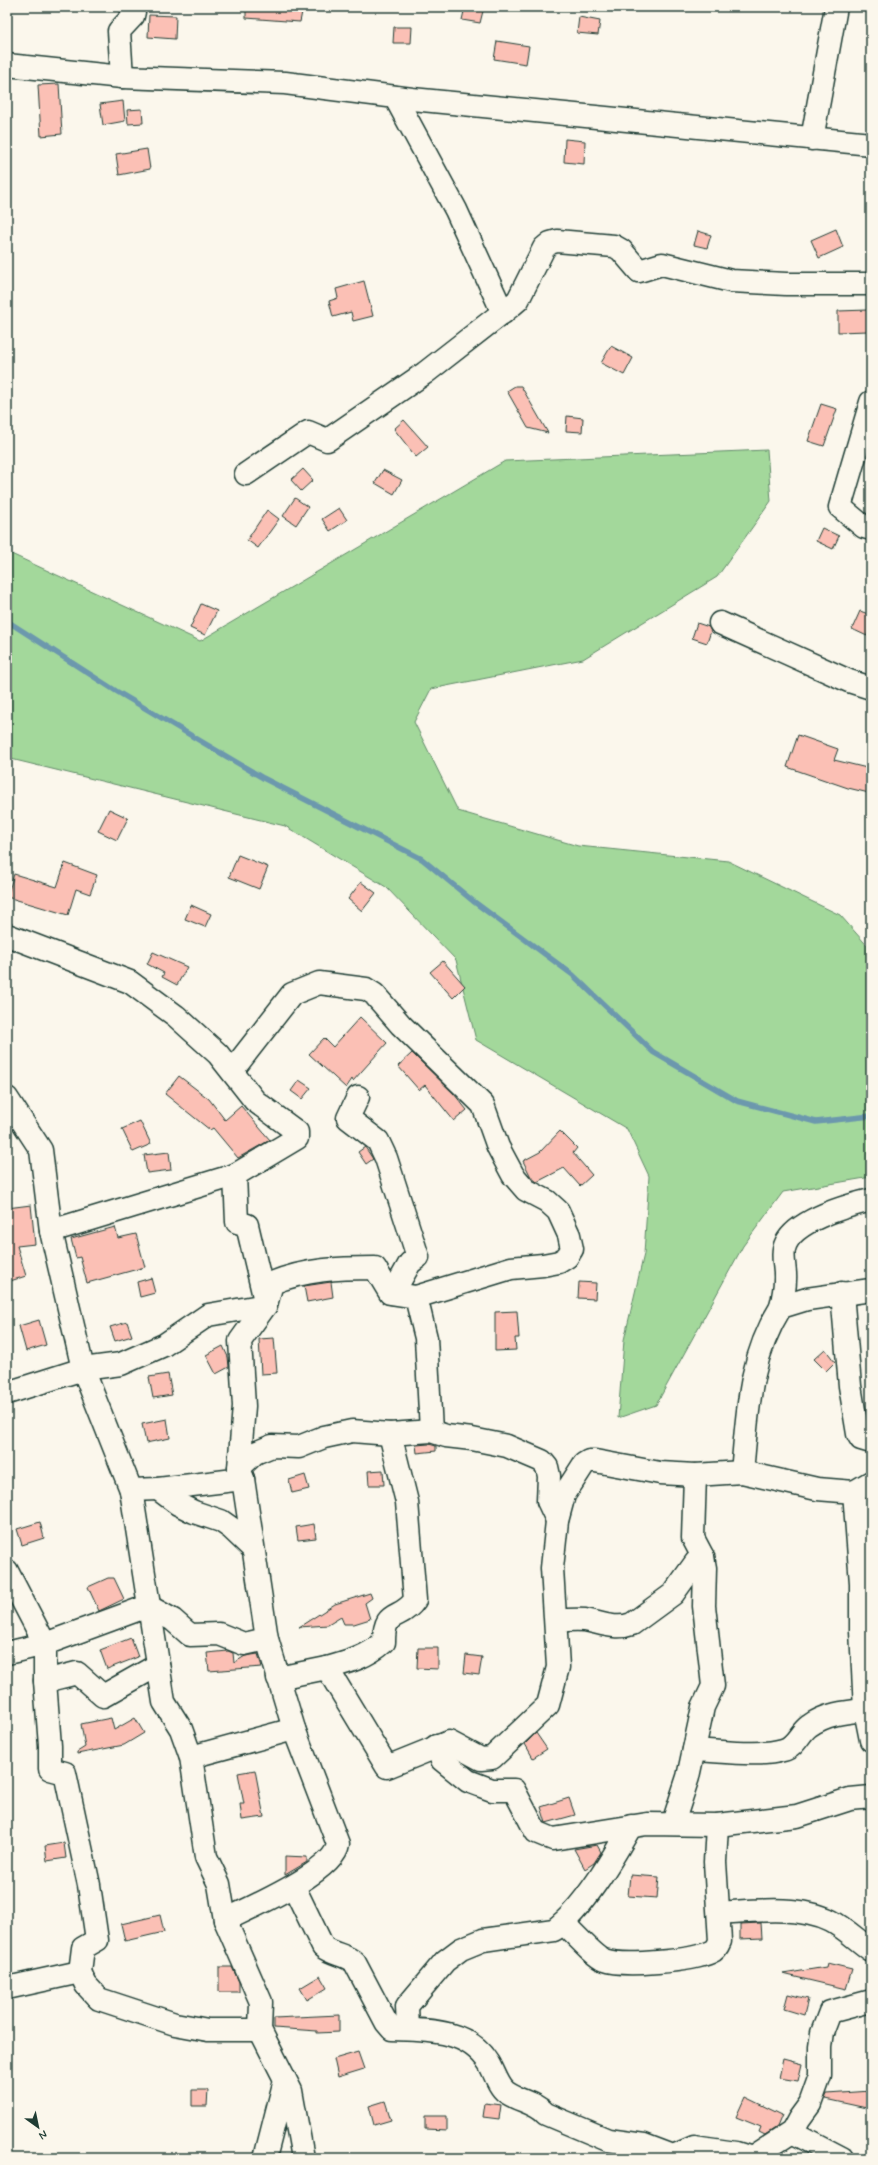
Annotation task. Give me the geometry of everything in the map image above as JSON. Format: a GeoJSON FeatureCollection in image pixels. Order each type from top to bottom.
{"type":"FeatureCollection","features":[{"type":"Feature","properties":{"kind":"street"},"geometry":{"type":"LineString","coordinates":[[122,77],[119,32],[133,16],[135,7]]}},
{"type":"Feature","properties":{"kind":"street"},"geometry":{"type":"LineString","coordinates":[[812,139],[836,7]]}},
{"type":"Feature","properties":{"kind":"street"},"geometry":{"type":"LineString","coordinates":[[7,65],[122,77],[285,83],[396,97],[871,144]]}},
{"type":"Feature","properties":{"kind":"street"},"geometry":{"type":"LineString","coordinates":[[396,97],[456,210],[503,313]]}},
{"type":"Feature","properties":{"kind":"street"},"geometry":{"type":"LineString","coordinates":[[246,474],[308,432],[327,440],[329,439],[425,372],[518,300],[544,248],[557,241],[614,246],[621,250],[639,271],[662,264],[731,281],[786,284],[871,284]]}},
{"type":"Feature","properties":{"kind":"street"},"geometry":{"type":"LineString","coordinates":[[871,402],[840,507],[864,527],[871,529]]}},
{"type":"Feature","properties":{"kind":"street"},"geometry":{"type":"LineString","coordinates":[[720,623],[849,681],[871,688]]}},
{"type":"Feature","properties":{"kind":"street"},"geometry":{"type":"LineString","coordinates":[[7,935],[125,979],[176,1016],[218,1054],[255,1101],[297,1132],[298,1136],[235,1176],[51,1231]]}},
{"type":"Feature","properties":{"kind":"street"},"geometry":{"type":"LineString","coordinates":[[225,1920],[294,1887],[333,1856],[337,1852],[338,1844],[294,1729],[266,1639],[258,1570],[252,1548],[241,1473],[244,1406],[240,1341],[266,1305],[272,1283],[292,1275],[328,1268],[375,1268],[390,1293],[416,1297],[511,1268],[559,1262],[568,1257],[572,1249],[569,1235],[558,1211],[547,1201],[526,1190],[513,1175],[498,1147],[483,1105],[401,1025],[374,994],[366,989],[319,983],[292,994],[232,1071]]}},
{"type":"Feature","properties":{"kind":"street"},"geometry":{"type":"LineString","coordinates":[[358,1097],[348,1118],[378,1141],[386,1158],[418,1257],[410,1263],[393,1293]]}},
{"type":"Feature","properties":{"kind":"street"},"geometry":{"type":"LineString","coordinates":[[7,1098],[41,1150],[51,1231],[83,1369],[131,1490],[164,1702],[181,1729],[191,1757],[206,1857],[219,1884],[225,1920],[261,2002],[260,2030],[291,2091],[303,2158]]}},
{"type":"Feature","properties":{"kind":"street"},"geometry":{"type":"LineString","coordinates":[[235,1176],[237,1222],[247,1225],[266,1305]]}},
{"type":"Feature","properties":{"kind":"street"},"geometry":{"type":"LineString","coordinates":[[742,1472],[749,1393],[764,1340],[782,1307],[785,1280],[784,1250],[788,1238],[800,1226],[835,1211],[871,1200]]}},
{"type":"Feature","properties":{"kind":"street"},"geometry":{"type":"LineString","coordinates":[[782,1307],[807,1299],[871,1290]]}},
{"type":"Feature","properties":{"kind":"street"},"geometry":{"type":"LineString","coordinates":[[842,1293],[850,1386],[858,1434],[861,1439],[871,1442]]}},
{"type":"Feature","properties":{"kind":"street"},"geometry":{"type":"LineString","coordinates":[[416,1297],[426,1338],[431,1431]]}},
{"type":"Feature","properties":{"kind":"street"},"geometry":{"type":"LineString","coordinates":[[7,1393],[83,1369],[121,1364],[164,1346],[208,1315],[266,1305]]}},
{"type":"Feature","properties":{"kind":"street"},"geometry":{"type":"LineString","coordinates":[[131,1490],[158,1490],[241,1473],[255,1453],[272,1446],[298,1447],[324,1437],[352,1431],[390,1434],[431,1431],[446,1436],[472,1439],[507,1446],[542,1461],[547,1467],[549,1476],[548,1501],[557,1521]]}},
{"type":"Feature","properties":{"kind":"street"},"geometry":{"type":"LineString","coordinates":[[278,1678],[355,1661],[372,1652],[384,1642],[384,1627],[387,1620],[411,1606],[415,1600],[407,1502],[390,1434]]}},
{"type":"Feature","properties":{"kind":"street"},"geometry":{"type":"LineString","coordinates":[[327,1668],[384,1765],[390,1767],[436,1746],[449,1742],[481,1759],[492,1758],[548,1704],[558,1667],[552,1568],[557,1521],[564,1495],[584,1464],[589,1460],[660,1473],[695,1475],[742,1472],[817,1489],[863,1487],[866,1584],[860,1623],[865,1710],[871,1740]]}},
{"type":"Feature","properties":{"kind":"street"},"geometry":{"type":"LineString","coordinates":[[673,1823],[688,1777],[703,1706],[712,1686],[704,1606],[706,1577],[703,1557],[693,1538],[695,1475]]}},
{"type":"Feature","properties":{"kind":"street"},"geometry":{"type":"LineString","coordinates":[[158,1490],[178,1504],[209,1518],[221,1521],[231,1528],[252,1548]]}},
{"type":"Feature","properties":{"kind":"street"},"geometry":{"type":"LineString","coordinates":[[556,1621],[584,1620],[607,1626],[625,1627],[632,1624],[673,1594],[696,1562],[703,1557]]}},
{"type":"Feature","properties":{"kind":"street"},"geometry":{"type":"LineString","coordinates":[[7,1571],[45,1644],[45,1682],[50,1746],[50,1769],[65,1773],[89,1885],[98,1940],[83,1948],[80,1972],[86,1985],[99,1999],[155,2018],[208,2030],[260,2030]]}},
{"type":"Feature","properties":{"kind":"street"},"geometry":{"type":"LineString","coordinates":[[7,1653],[45,1644],[148,1606],[173,1620],[190,1635],[219,1634],[244,1644],[266,1639]]}},
{"type":"Feature","properties":{"kind":"street"},"geometry":{"type":"LineString","coordinates":[[45,1682],[77,1673],[103,1696],[158,1665]]}},
{"type":"Feature","properties":{"kind":"street"},"geometry":{"type":"LineString","coordinates":[[694,1750],[762,1752],[783,1750],[793,1746],[810,1726],[821,1720],[842,1712],[865,1710]]}},
{"type":"Feature","properties":{"kind":"street"},"geometry":{"type":"LineString","coordinates":[[191,1757],[294,1729]]}},
{"type":"Feature","properties":{"kind":"street"},"geometry":{"type":"LineString","coordinates":[[436,1746],[442,1760],[468,1781],[492,1790],[514,1790],[536,1832],[553,1839],[631,1826],[673,1823],[717,1825],[797,1816],[850,1799],[871,1797]]}},
{"type":"Feature","properties":{"kind":"street"},"geometry":{"type":"LineString","coordinates":[[563,1923],[603,1960],[622,1964],[640,1964],[710,1953],[717,1948],[720,1941],[715,1862],[717,1825]]}},
{"type":"Feature","properties":{"kind":"street"},"geometry":{"type":"LineString","coordinates":[[408,2029],[408,2006],[445,1961],[461,1949],[484,1940],[554,1930],[563,1923],[596,1883],[631,1826]]}},
{"type":"Feature","properties":{"kind":"street"},"geometry":{"type":"LineString","coordinates":[[294,1887],[323,1947],[328,1951],[349,1957],[355,1963],[392,2029],[439,2032],[461,2037],[475,2045],[488,2062],[505,2091],[540,2108],[546,2114],[608,2140],[644,2145],[673,2156],[694,2147],[736,2153],[752,2158],[792,2132],[810,2104],[820,2076],[820,2047],[822,2033],[830,2012],[871,2002]]}},
{"type":"Feature","properties":{"kind":"street"},"geometry":{"type":"LineString","coordinates":[[719,1913],[765,1910],[814,1914],[832,1921],[871,1950]]}},
{"type":"Feature","properties":{"kind":"street"},"geometry":{"type":"LineString","coordinates":[[7,1988],[80,1972]]}},
{"type":"Feature","properties":{"kind":"street"},"geometry":{"type":"LineString","coordinates":[[265,2158],[285,2080]]}},
{"type":"Feature","properties":{"kind":"street"},"geometry":{"type":"LineString","coordinates":[[792,2132],[842,2158]]}},
{"type":"Feature","properties":{"kind":"green space"},"geometry":{"type":"Polygon","coordinates":[[[767,450],[771,501],[717,577],[583,659],[431,689],[414,722],[458,811],[578,846],[728,861],[840,915],[871,950],[871,1177],[783,1192],[743,1246],[656,1405],[618,1418],[624,1340],[644,1254],[649,1176],[627,1129],[476,1040],[456,960],[386,887],[285,826],[7,758],[7,552],[200,641],[505,461],[767,450]]]}},
{"type":"Feature","properties":{"kind":"building"},"geometry":{"type":"Polygon","coordinates":[[[246,7],[303,7],[300,22],[246,18],[246,7]]]}},
{"type":"Feature","properties":{"kind":"building"},"geometry":{"type":"Polygon","coordinates":[[[465,7],[484,7],[480,23],[462,20],[465,7]]]}},
{"type":"Feature","properties":{"kind":"building"},"geometry":{"type":"Polygon","coordinates":[[[149,15],[176,16],[175,39],[148,37],[149,15]]]}},
{"type":"Feature","properties":{"kind":"building"},"geometry":{"type":"Polygon","coordinates":[[[579,17],[600,21],[598,35],[577,33],[579,17]]]}},
{"type":"Feature","properties":{"kind":"building"},"geometry":{"type":"Polygon","coordinates":[[[394,27],[412,27],[411,43],[393,43],[394,27]]]}},
{"type":"Feature","properties":{"kind":"building"},"geometry":{"type":"Polygon","coordinates":[[[497,41],[529,46],[526,64],[494,59],[497,41]]]}},
{"type":"Feature","properties":{"kind":"building"},"geometry":{"type":"Polygon","coordinates":[[[59,84],[62,134],[41,136],[38,85],[59,84]]]}},
{"type":"Feature","properties":{"kind":"building"},"geometry":{"type":"Polygon","coordinates":[[[123,101],[125,121],[103,125],[100,104],[123,101]]]}},
{"type":"Feature","properties":{"kind":"building"},"geometry":{"type":"Polygon","coordinates":[[[142,109],[143,123],[128,124],[127,110],[142,109]]]}},
{"type":"Feature","properties":{"kind":"building"},"geometry":{"type":"Polygon","coordinates":[[[565,139],[585,141],[584,164],[564,162],[565,139]]]}},
{"type":"Feature","properties":{"kind":"building"},"geometry":{"type":"Polygon","coordinates":[[[147,149],[150,169],[119,175],[116,154],[147,149]]]}},
{"type":"Feature","properties":{"kind":"building"},"geometry":{"type":"Polygon","coordinates":[[[836,229],[843,247],[819,258],[811,240],[836,229]]]}},
{"type":"Feature","properties":{"kind":"building"},"geometry":{"type":"Polygon","coordinates":[[[698,231],[711,235],[707,248],[694,245],[698,231]]]}},
{"type":"Feature","properties":{"kind":"building"},"geometry":{"type":"Polygon","coordinates":[[[364,281],[373,316],[353,321],[351,312],[333,317],[329,301],[338,298],[336,289],[364,281]]]}},
{"type":"Feature","properties":{"kind":"building"},"geometry":{"type":"Polygon","coordinates":[[[868,310],[868,331],[838,332],[838,311],[868,310]]]}},
{"type":"Feature","properties":{"kind":"building"},"geometry":{"type":"Polygon","coordinates":[[[611,346],[633,358],[624,375],[601,363],[611,346]]]}},
{"type":"Feature","properties":{"kind":"building"},"geometry":{"type":"Polygon","coordinates":[[[515,386],[521,386],[548,433],[528,428],[507,391],[515,386]]]}},
{"type":"Feature","properties":{"kind":"building"},"geometry":{"type":"Polygon","coordinates":[[[821,404],[837,409],[824,446],[808,441],[821,404]]]}},
{"type":"Feature","properties":{"kind":"building"},"geometry":{"type":"Polygon","coordinates":[[[567,416],[583,418],[582,432],[566,431],[567,416]]]}},
{"type":"Feature","properties":{"kind":"building"},"geometry":{"type":"Polygon","coordinates":[[[404,420],[428,447],[416,457],[394,429],[404,420]]]}},
{"type":"Feature","properties":{"kind":"building"},"geometry":{"type":"Polygon","coordinates":[[[303,469],[313,480],[301,491],[291,480],[303,469]]]}},
{"type":"Feature","properties":{"kind":"building"},"geometry":{"type":"Polygon","coordinates":[[[383,470],[402,480],[394,494],[375,483],[383,470]]]}},
{"type":"Feature","properties":{"kind":"building"},"geometry":{"type":"Polygon","coordinates":[[[295,498],[308,507],[296,525],[283,516],[295,498]]]}},
{"type":"Feature","properties":{"kind":"building"},"geometry":{"type":"Polygon","coordinates":[[[339,508],[347,520],[330,531],[322,519],[339,508]]]}},
{"type":"Feature","properties":{"kind":"building"},"geometry":{"type":"Polygon","coordinates":[[[267,510],[279,519],[258,548],[247,540],[267,510]]]}},
{"type":"Feature","properties":{"kind":"building"},"geometry":{"type":"Polygon","coordinates":[[[822,528],[839,536],[833,549],[816,541],[822,528]]]}},
{"type":"Feature","properties":{"kind":"building"},"geometry":{"type":"Polygon","coordinates":[[[201,604],[217,611],[205,635],[190,628],[201,604]]]}},
{"type":"Feature","properties":{"kind":"building"},"geometry":{"type":"Polygon","coordinates":[[[860,611],[871,615],[871,627],[867,636],[852,629],[860,611]]]}},
{"type":"Feature","properties":{"kind":"building"},"geometry":{"type":"Polygon","coordinates":[[[697,623],[709,627],[711,631],[707,643],[692,638],[697,623]]]}},
{"type":"Feature","properties":{"kind":"building"},"geometry":{"type":"Polygon","coordinates":[[[798,735],[838,749],[834,760],[871,769],[869,793],[848,788],[787,767],[798,735]]]}},
{"type":"Feature","properties":{"kind":"building"},"geometry":{"type":"Polygon","coordinates":[[[109,809],[128,818],[117,840],[98,831],[109,809]]]}},
{"type":"Feature","properties":{"kind":"building"},"geometry":{"type":"Polygon","coordinates":[[[238,855],[268,867],[259,889],[229,877],[238,855]]]}},
{"type":"Feature","properties":{"kind":"building"},"geometry":{"type":"Polygon","coordinates":[[[65,863],[97,875],[90,894],[76,889],[68,915],[7,897],[14,874],[57,887],[65,863]]]}},
{"type":"Feature","properties":{"kind":"building"},"geometry":{"type":"Polygon","coordinates":[[[361,882],[376,893],[362,911],[348,899],[361,882]]]}},
{"type":"Feature","properties":{"kind":"building"},"geometry":{"type":"Polygon","coordinates":[[[191,905],[211,914],[205,927],[185,919],[191,905]]]}},
{"type":"Feature","properties":{"kind":"building"},"geometry":{"type":"Polygon","coordinates":[[[153,952],[187,967],[177,985],[162,977],[164,973],[147,964],[153,952]]]}},
{"type":"Feature","properties":{"kind":"building"},"geometry":{"type":"Polygon","coordinates":[[[443,961],[465,986],[453,998],[430,972],[443,961]]]}},
{"type":"Feature","properties":{"kind":"building"},"geometry":{"type":"Polygon","coordinates":[[[360,1017],[387,1043],[353,1081],[352,1079],[346,1088],[309,1054],[324,1038],[333,1047],[360,1017]]]}},
{"type":"Feature","properties":{"kind":"building"},"geometry":{"type":"Polygon","coordinates":[[[412,1053],[454,1094],[467,1110],[454,1121],[425,1085],[419,1090],[398,1066],[412,1053]]]}},
{"type":"Feature","properties":{"kind":"building"},"geometry":{"type":"Polygon","coordinates":[[[179,1076],[209,1099],[225,1120],[241,1106],[270,1140],[238,1158],[213,1128],[210,1130],[165,1094],[179,1076]]]}},
{"type":"Feature","properties":{"kind":"building"},"geometry":{"type":"Polygon","coordinates":[[[299,1080],[311,1088],[302,1099],[291,1091],[299,1080]]]}},
{"type":"Feature","properties":{"kind":"building"},"geometry":{"type":"Polygon","coordinates":[[[140,1121],[151,1144],[133,1152],[122,1129],[140,1121]]]}},
{"type":"Feature","properties":{"kind":"building"},"geometry":{"type":"Polygon","coordinates":[[[560,1131],[577,1148],[573,1153],[592,1175],[580,1186],[564,1168],[537,1182],[531,1177],[523,1161],[540,1152],[560,1131]]]}},
{"type":"Feature","properties":{"kind":"building"},"geometry":{"type":"Polygon","coordinates":[[[365,1147],[373,1159],[366,1164],[358,1152],[365,1147]]]}},
{"type":"Feature","properties":{"kind":"building"},"geometry":{"type":"Polygon","coordinates":[[[169,1152],[171,1170],[147,1173],[144,1155],[169,1152]]]}},
{"type":"Feature","properties":{"kind":"building"},"geometry":{"type":"Polygon","coordinates":[[[31,1205],[35,1244],[17,1246],[26,1276],[7,1282],[7,1208],[31,1205]]]}},
{"type":"Feature","properties":{"kind":"building"},"geometry":{"type":"Polygon","coordinates":[[[115,1227],[118,1238],[136,1234],[145,1267],[87,1283],[80,1257],[76,1258],[71,1239],[115,1227]]]}},
{"type":"Feature","properties":{"kind":"building"},"geometry":{"type":"Polygon","coordinates":[[[151,1278],[155,1293],[140,1297],[137,1282],[151,1278]]]}},
{"type":"Feature","properties":{"kind":"building"},"geometry":{"type":"Polygon","coordinates":[[[331,1282],[333,1297],[307,1302],[304,1286],[331,1282]]]}},
{"type":"Feature","properties":{"kind":"building"},"geometry":{"type":"Polygon","coordinates":[[[579,1282],[596,1283],[595,1299],[578,1298],[579,1282]]]}},
{"type":"Feature","properties":{"kind":"building"},"geometry":{"type":"Polygon","coordinates":[[[517,1311],[519,1338],[515,1338],[516,1350],[495,1351],[495,1312],[517,1311]]]}},
{"type":"Feature","properties":{"kind":"building"},"geometry":{"type":"Polygon","coordinates":[[[39,1320],[46,1345],[26,1351],[19,1326],[39,1320]]]}},
{"type":"Feature","properties":{"kind":"building"},"geometry":{"type":"Polygon","coordinates":[[[127,1322],[132,1336],[115,1341],[110,1327],[127,1322]]]}},
{"type":"Feature","properties":{"kind":"building"},"geometry":{"type":"Polygon","coordinates":[[[274,1338],[277,1373],[261,1374],[259,1339],[274,1338]]]}},
{"type":"Feature","properties":{"kind":"building"},"geometry":{"type":"Polygon","coordinates":[[[223,1346],[228,1357],[229,1367],[216,1374],[206,1355],[223,1346]]]}},
{"type":"Feature","properties":{"kind":"building"},"geometry":{"type":"Polygon","coordinates":[[[825,1349],[835,1362],[826,1371],[814,1359],[825,1349]]]}},
{"type":"Feature","properties":{"kind":"building"},"geometry":{"type":"Polygon","coordinates":[[[168,1374],[172,1395],[153,1398],[149,1377],[168,1374]]]}},
{"type":"Feature","properties":{"kind":"building"},"geometry":{"type":"Polygon","coordinates":[[[167,1419],[170,1438],[146,1443],[142,1424],[167,1419]]]}},
{"type":"Feature","properties":{"kind":"building"},"geometry":{"type":"Polygon","coordinates":[[[429,1444],[436,1446],[436,1451],[417,1453],[416,1445],[429,1444]]]}},
{"type":"Feature","properties":{"kind":"building"},"geometry":{"type":"Polygon","coordinates":[[[383,1470],[384,1485],[369,1485],[368,1471],[383,1470]]]}},
{"type":"Feature","properties":{"kind":"building"},"geometry":{"type":"Polygon","coordinates":[[[305,1475],[309,1489],[292,1493],[289,1480],[305,1475]]]}},
{"type":"Feature","properties":{"kind":"building"},"geometry":{"type":"Polygon","coordinates":[[[40,1522],[44,1538],[22,1545],[17,1529],[40,1522]]]}},
{"type":"Feature","properties":{"kind":"building"},"geometry":{"type":"Polygon","coordinates":[[[314,1524],[316,1538],[298,1540],[296,1527],[314,1524]]]}},
{"type":"Feature","properties":{"kind":"building"},"geometry":{"type":"Polygon","coordinates":[[[108,1578],[114,1578],[124,1599],[99,1611],[88,1587],[108,1578]]]}},
{"type":"Feature","properties":{"kind":"building"},"geometry":{"type":"Polygon","coordinates":[[[370,1593],[372,1598],[365,1603],[370,1619],[354,1624],[344,1624],[341,1617],[328,1625],[299,1627],[335,1604],[370,1593]]]}},
{"type":"Feature","properties":{"kind":"building"},"geometry":{"type":"Polygon","coordinates":[[[131,1638],[138,1657],[107,1669],[100,1650],[131,1638]]]}},
{"type":"Feature","properties":{"kind":"building"},"geometry":{"type":"Polygon","coordinates":[[[418,1648],[438,1648],[438,1669],[417,1668],[418,1648]]]}},
{"type":"Feature","properties":{"kind":"building"},"geometry":{"type":"Polygon","coordinates":[[[228,1651],[233,1653],[234,1663],[245,1656],[258,1654],[262,1667],[209,1671],[207,1653],[228,1651]]]}},
{"type":"Feature","properties":{"kind":"building"},"geometry":{"type":"Polygon","coordinates":[[[466,1655],[482,1657],[479,1675],[464,1673],[466,1655]]]}},
{"type":"Feature","properties":{"kind":"building"},"geometry":{"type":"Polygon","coordinates":[[[111,1718],[114,1730],[135,1718],[144,1733],[124,1745],[77,1754],[77,1752],[85,1747],[81,1724],[111,1718]]]}},
{"type":"Feature","properties":{"kind":"building"},"geometry":{"type":"Polygon","coordinates":[[[536,1733],[547,1749],[533,1758],[525,1744],[536,1733]]]}},
{"type":"Feature","properties":{"kind":"building"},"geometry":{"type":"Polygon","coordinates":[[[255,1770],[264,1817],[242,1820],[240,1804],[244,1804],[238,1773],[255,1770]]]}},
{"type":"Feature","properties":{"kind":"building"},"geometry":{"type":"Polygon","coordinates":[[[569,1798],[575,1815],[546,1823],[541,1807],[569,1798]]]}},
{"type":"Feature","properties":{"kind":"building"},"geometry":{"type":"Polygon","coordinates":[[[64,1843],[66,1858],[47,1861],[45,1846],[64,1843]]]}},
{"type":"Feature","properties":{"kind":"building"},"geometry":{"type":"Polygon","coordinates":[[[597,1845],[601,1852],[594,1863],[585,1869],[574,1849],[597,1845]]]}},
{"type":"Feature","properties":{"kind":"building"},"geometry":{"type":"Polygon","coordinates":[[[285,1856],[307,1857],[307,1862],[285,1875],[285,1856]]]}},
{"type":"Feature","properties":{"kind":"building"},"geometry":{"type":"Polygon","coordinates":[[[630,1875],[659,1877],[657,1898],[628,1896],[630,1875]]]}},
{"type":"Feature","properties":{"kind":"building"},"geometry":{"type":"Polygon","coordinates":[[[160,1915],[164,1932],[125,1941],[121,1924],[160,1915]]]}},
{"type":"Feature","properties":{"kind":"building"},"geometry":{"type":"Polygon","coordinates":[[[761,1923],[762,1938],[740,1939],[740,1924],[761,1923]]]}},
{"type":"Feature","properties":{"kind":"building"},"geometry":{"type":"Polygon","coordinates":[[[827,1963],[852,1969],[846,1989],[783,1974],[826,1967],[827,1963]]]}},
{"type":"Feature","properties":{"kind":"building"},"geometry":{"type":"Polygon","coordinates":[[[219,1967],[232,1967],[239,1982],[239,1992],[219,1992],[219,1967]]]}},
{"type":"Feature","properties":{"kind":"building"},"geometry":{"type":"Polygon","coordinates":[[[320,1976],[327,1988],[307,2000],[300,1988],[320,1976]]]}},
{"type":"Feature","properties":{"kind":"building"},"geometry":{"type":"Polygon","coordinates":[[[788,1994],[808,1999],[804,2015],[784,2009],[788,1994]]]}},
{"type":"Feature","properties":{"kind":"building"},"geometry":{"type":"Polygon","coordinates":[[[339,2015],[339,2032],[317,2033],[317,2031],[274,2028],[274,2018],[339,2015]]]}},
{"type":"Feature","properties":{"kind":"building"},"geometry":{"type":"Polygon","coordinates":[[[358,2052],[364,2069],[338,2077],[334,2059],[358,2052]]]}},
{"type":"Feature","properties":{"kind":"building"},"geometry":{"type":"Polygon","coordinates":[[[783,2059],[802,2064],[798,2081],[779,2078],[783,2059]]]}},
{"type":"Feature","properties":{"kind":"building"},"geometry":{"type":"Polygon","coordinates":[[[192,2090],[208,2090],[207,2106],[192,2106],[192,2090]]]}},
{"type":"Feature","properties":{"kind":"building"},"geometry":{"type":"Polygon","coordinates":[[[871,2091],[871,2109],[825,2099],[827,2094],[871,2091]]]}},
{"type":"Feature","properties":{"kind":"building"},"geometry":{"type":"Polygon","coordinates":[[[745,2097],[782,2115],[777,2127],[765,2135],[759,2132],[761,2127],[736,2117],[745,2097]]]}},
{"type":"Feature","properties":{"kind":"building"},"geometry":{"type":"Polygon","coordinates":[[[385,2101],[391,2120],[374,2125],[369,2106],[385,2101]]]}},
{"type":"Feature","properties":{"kind":"building"},"geometry":{"type":"Polygon","coordinates":[[[485,2103],[501,2105],[499,2119],[483,2117],[485,2103]]]}},
{"type":"Feature","properties":{"kind":"building"},"geometry":{"type":"Polygon","coordinates":[[[425,2116],[447,2116],[447,2130],[425,2129],[425,2116]]]}},
{"type":"Feature","properties":{"kind":"waterway"},"geometry":{"type":"LineString","coordinates":[[7,621],[116,691],[263,778],[422,859],[473,901],[573,975],[653,1052],[737,1101],[816,1122],[871,1116]]}}]}
